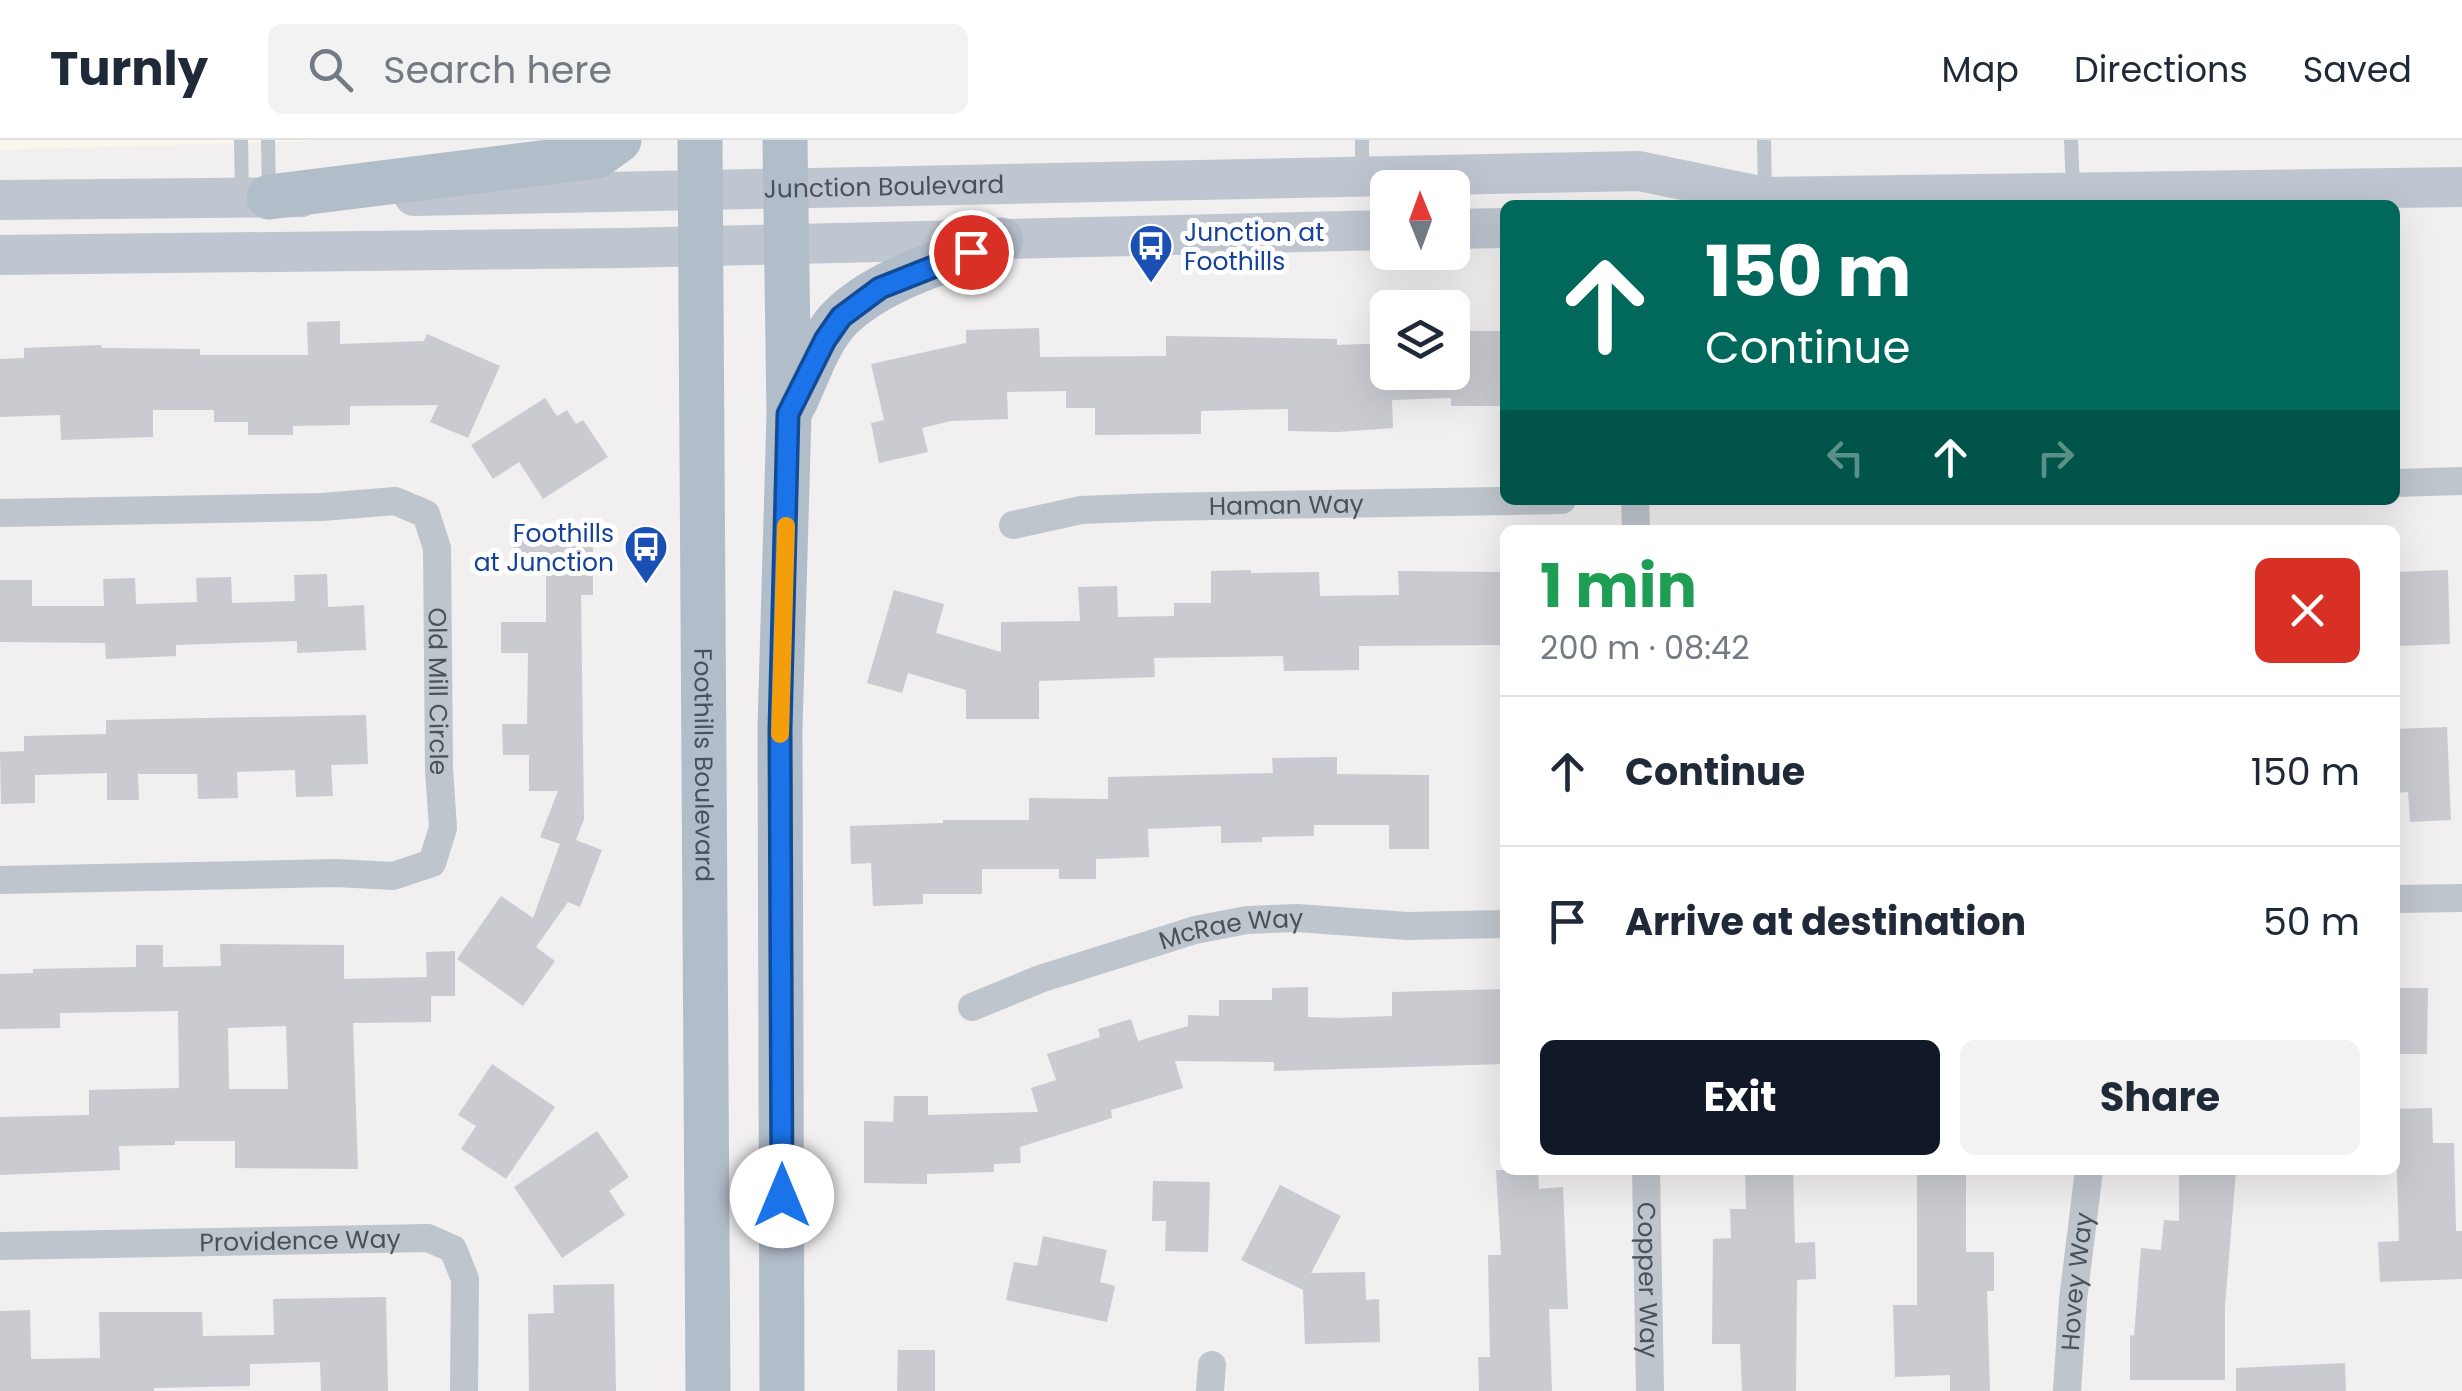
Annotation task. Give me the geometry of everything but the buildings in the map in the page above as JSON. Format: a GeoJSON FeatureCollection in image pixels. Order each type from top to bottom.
{"type":"FeatureCollection","features":[{"type":"Feature","properties":{"kind":"main road"},"geometry":{"type":"LineString","coordinates":[[256,198],[597,156],[619,140]]}},
{"type":"Feature","properties":{"kind":"main road","name":"Foothills Boulevard"},"geometry":{"type":"LineString","coordinates":[[700,140],[708,1391]]}},
{"type":"Feature","properties":{"kind":"main road"},"geometry":{"type":"LineString","coordinates":[[782,1391],[780,729],[788,414],[785,140]]}},
{"type":"Feature","properties":{"kind":"main road","name":"Junction Boulevard"},"geometry":{"type":"LineString","coordinates":[[0,200],[786,190],[1362,158],[1639,171],[1743,200]]}},
{"type":"Feature","properties":{"kind":"main road","name":"Junction Boulevard"},"geometry":{"type":"LineString","coordinates":[[1783,200],[2462,187]]}},
{"type":"Feature","properties":{"kind":"main road"},"geometry":{"type":"LineString","coordinates":[[1470,229],[1500,228]]}},
{"type":"Feature","properties":{"kind":"main road"},"geometry":{"type":"LineString","coordinates":[[0,256],[702,246],[1370,230]]}},
{"type":"Feature","properties":{"kind":"main road"},"geometry":{"type":"LineString","coordinates":[[788,414],[825,340],[841,317],[880,288],[1001,240]]}},
{"type":"Feature","properties":{"kind":"street"},"geometry":{"type":"LineString","coordinates":[[2400,483],[2462,482]]}},
{"type":"Feature","properties":{"kind":"street","name":"Old Mill Circle"},"geometry":{"type":"LineString","coordinates":[[0,514],[322,507],[396,501],[426,514],[436,548],[438,751],[443,828],[432,863],[393,876],[336,873],[0,880]]}},
{"type":"Feature","properties":{"kind":"street","name":"Haman Way"},"geometry":{"type":"LineString","coordinates":[[1013,525],[1081,510],[1158,506],[1500,501]]}},
{"type":"Feature","properties":{"kind":"street"},"geometry":{"type":"LineString","coordinates":[[2400,899],[2462,898]]}},
{"type":"Feature","properties":{"kind":"street","name":"McRae Way"},"geometry":{"type":"LineString","coordinates":[[972,1007],[1040,978],[1195,930],[1247,920],[1297,918],[1392,926],[1500,924]]}},
{"type":"Feature","properties":{"kind":"street","name":"Copper Way"},"geometry":{"type":"LineString","coordinates":[[1646,1175],[1650,1391]]}},
{"type":"Feature","properties":{"kind":"street","name":"Hovey Way"},"geometry":{"type":"LineString","coordinates":[[2067,1391],[2088,1175]]}},
{"type":"Feature","properties":{"kind":"street","name":"Providence Way"},"geometry":{"type":"LineString","coordinates":[[0,1246],[428,1238],[452,1249],[465,1279],[464,1391]]}},
{"type":"Feature","properties":{"kind":"lane"},"geometry":{"type":"LineString","coordinates":[[242,140],[256,198]]}},
{"type":"Feature","properties":{"kind":"lane"},"geometry":{"type":"LineString","coordinates":[[256,198],[268,140]]}},
{"type":"Feature","properties":{"kind":"lane"},"geometry":{"type":"LineString","coordinates":[[1747,200],[1764,140]]}},
{"type":"Feature","properties":{"kind":"lane"},"geometry":{"type":"LineString","coordinates":[[2072,140],[2072,192]]}},
{"type":"Feature","properties":{"kind":"shaded area"},"geometry":{"type":"Polygon","coordinates":[[[0,140],[311,140],[312,141],[0,150],[0,140]]]}},
{"type":"Feature","properties":{"kind":"slow traffic"},"geometry":{"type":"LineString","coordinates":[[780,734],[786,526]]}},
{"type":"Feature","properties":{"kind":"place","name":"Junction at Foothills"},"geometry":{"type":"Point","coordinates":[1151,284]}},
{"type":"Feature","properties":{"kind":"place","name":"Foothills at Junction"},"geometry":{"type":"Point","coordinates":[646,585]}},
{"type":"Feature","properties":{"kind":"route"},"geometry":{"type":"LineString","coordinates":[[782,1196],[780,729],[788,414],[825,340],[841,317],[880,288],[971,252]]}}]}
